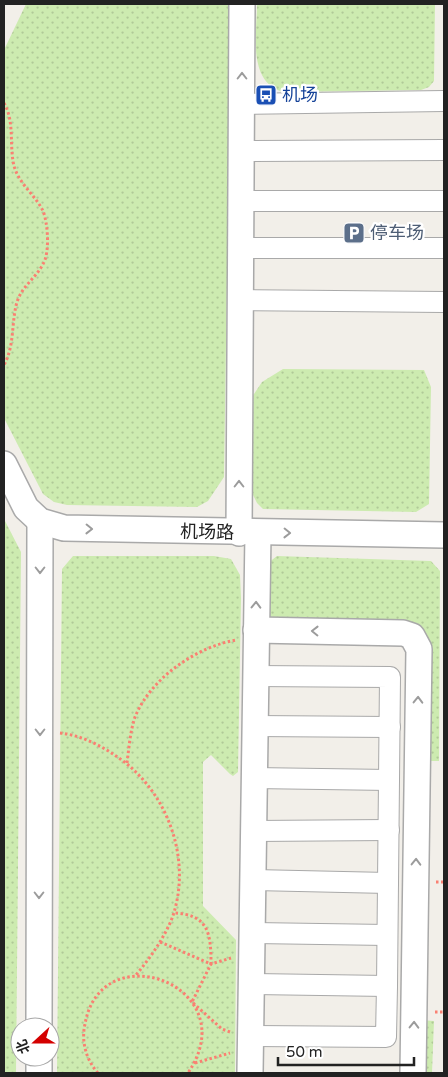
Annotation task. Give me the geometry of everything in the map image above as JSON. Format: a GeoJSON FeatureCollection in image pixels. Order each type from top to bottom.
{"type":"FeatureCollection","features":[{"type":"Feature","properties":{"kind":"street"},"geometry":{"type":"LineString","coordinates":[[242,4],[240,300],[248,533],[256,634],[251,1048],[386,1037],[390,677],[256,676]]}},
{"type":"Feature","properties":{"kind":"street"},"geometry":{"type":"LineString","coordinates":[[241,104],[444,101]]}},
{"type":"Feature","properties":{"kind":"street"},"geometry":{"type":"LineString","coordinates":[[241,151],[444,150]]}},
{"type":"Feature","properties":{"kind":"street"},"geometry":{"type":"LineString","coordinates":[[241,201],[444,200]]}},
{"type":"Feature","properties":{"kind":"street"},"geometry":{"type":"LineString","coordinates":[[240,248],[444,248]]}},
{"type":"Feature","properties":{"kind":"street"},"geometry":{"type":"LineString","coordinates":[[240,300],[444,302]]}},
{"type":"Feature","properties":{"kind":"street"},"geometry":{"type":"LineString","coordinates":[[4,464],[26,508],[40,521],[39,1017]]}},
{"type":"Feature","properties":{"kind":"street","name":"机场路"},"geometry":{"type":"LineString","coordinates":[[40,521],[64,528],[248,533],[444,535]]}},
{"type":"Feature","properties":{"kind":"street"},"geometry":{"type":"LineString","coordinates":[[256,634],[403,633],[412,636],[419,649],[413,1073]]}},
{"type":"Feature","properties":{"kind":"street"},"geometry":{"type":"LineString","coordinates":[[255,726],[390,727]]}},
{"type":"Feature","properties":{"kind":"street"},"geometry":{"type":"LineString","coordinates":[[254,778],[389,780]]}},
{"type":"Feature","properties":{"kind":"street"},"geometry":{"type":"LineString","coordinates":[[254,831],[389,830]]}},
{"type":"Feature","properties":{"kind":"street"},"geometry":{"type":"LineString","coordinates":[[253,880],[388,883]]}},
{"type":"Feature","properties":{"kind":"street"},"geometry":{"type":"LineString","coordinates":[[252,933],[388,935]]}},
{"type":"Feature","properties":{"kind":"street"},"geometry":{"type":"LineString","coordinates":[[252,984],[387,986]]}},
{"type":"Feature","properties":{"kind":"path"},"geometry":{"type":"LineString","coordinates":[[4,103],[11,119],[14,168],[29,193],[43,211],[46,221],[46,253],[44,264],[27,282],[17,301],[10,355],[4,365]]}},
{"type":"Feature","properties":{"kind":"path"},"geometry":{"type":"LineString","coordinates":[[127,764],[135,718],[146,697],[157,685],[188,659],[204,650],[256,634]]}},
{"type":"Feature","properties":{"kind":"path"},"geometry":{"type":"LineString","coordinates":[[40,731],[68,734],[83,739],[106,749],[127,764],[141,775],[155,793],[172,830],[178,854],[179,881],[173,913],[160,942],[136,975]]}},
{"type":"Feature","properties":{"kind":"path"},"geometry":{"type":"LineString","coordinates":[[173,913],[183,913],[202,921],[207,928],[211,942],[211,964],[192,1002]]}},
{"type":"Feature","properties":{"kind":"path"},"geometry":{"type":"LineString","coordinates":[[160,942],[211,964],[227,959],[252,957]]}},
{"type":"Feature","properties":{"kind":"path"},"geometry":{"type":"LineString","coordinates":[[98,1073],[85,1051],[83,1033],[86,1015],[94,999],[107,986],[123,978],[136,975],[149,975],[167,981],[184,992],[198,1013],[202,1039],[194,1064],[188,1073]]}},
{"type":"Feature","properties":{"kind":"path"},"geometry":{"type":"LineString","coordinates":[[192,1002],[251,1048]]}},
{"type":"Feature","properties":{"kind":"path"},"geometry":{"type":"LineString","coordinates":[[194,1064],[251,1048]]}},
{"type":"Feature","properties":{"kind":"green space"},"geometry":{"type":"Polygon","coordinates":[[[26,4],[231,4],[224,477],[208,501],[197,507],[67,505],[54,502],[43,494],[4,418],[4,50],[26,4]]]}},
{"type":"Feature","properties":{"kind":"green space"},"geometry":{"type":"Polygon","coordinates":[[[257,4],[435,4],[434,81],[429,87],[421,90],[283,92],[272,87],[264,78],[259,67],[256,55],[257,4]]]}},
{"type":"Feature","properties":{"kind":"green space"},"geometry":{"type":"Polygon","coordinates":[[[283,369],[424,370],[431,387],[429,504],[416,512],[263,509],[257,503],[251,491],[252,397],[262,382],[283,369]]]}},
{"type":"Feature","properties":{"kind":"green space"},"geometry":{"type":"Polygon","coordinates":[[[4,519],[21,552],[17,1017],[10,1017],[10,1067],[16,1067],[16,1073],[4,1073],[4,519]]]}},
{"type":"Feature","properties":{"kind":"green space"},"geometry":{"type":"Polygon","coordinates":[[[73,556],[214,556],[231,559],[240,575],[238,772],[233,776],[211,755],[203,762],[203,906],[236,940],[235,1073],[57,1073],[57,1067],[60,1067],[60,1017],[58,1017],[62,569],[73,556]]]}},
{"type":"Feature","properties":{"kind":"green space"},"geometry":{"type":"Polygon","coordinates":[[[277,556],[431,561],[440,571],[439,761],[423,761],[421,638],[270,622],[264,613],[268,563],[277,556]]]}},
{"type":"Feature","properties":{"kind":"green space"},"geometry":{"type":"Polygon","coordinates":[[[421,1020],[434,1021],[432,1073],[418,1073],[421,1020]]]}},
{"type":"Feature","properties":{"kind":"place","name":"机场"},"geometry":{"type":"Point","coordinates":[266,95]}},
{"type":"Feature","properties":{"kind":"place","name":"停车场"},"geometry":{"type":"Point","coordinates":[354,233]}}]}
